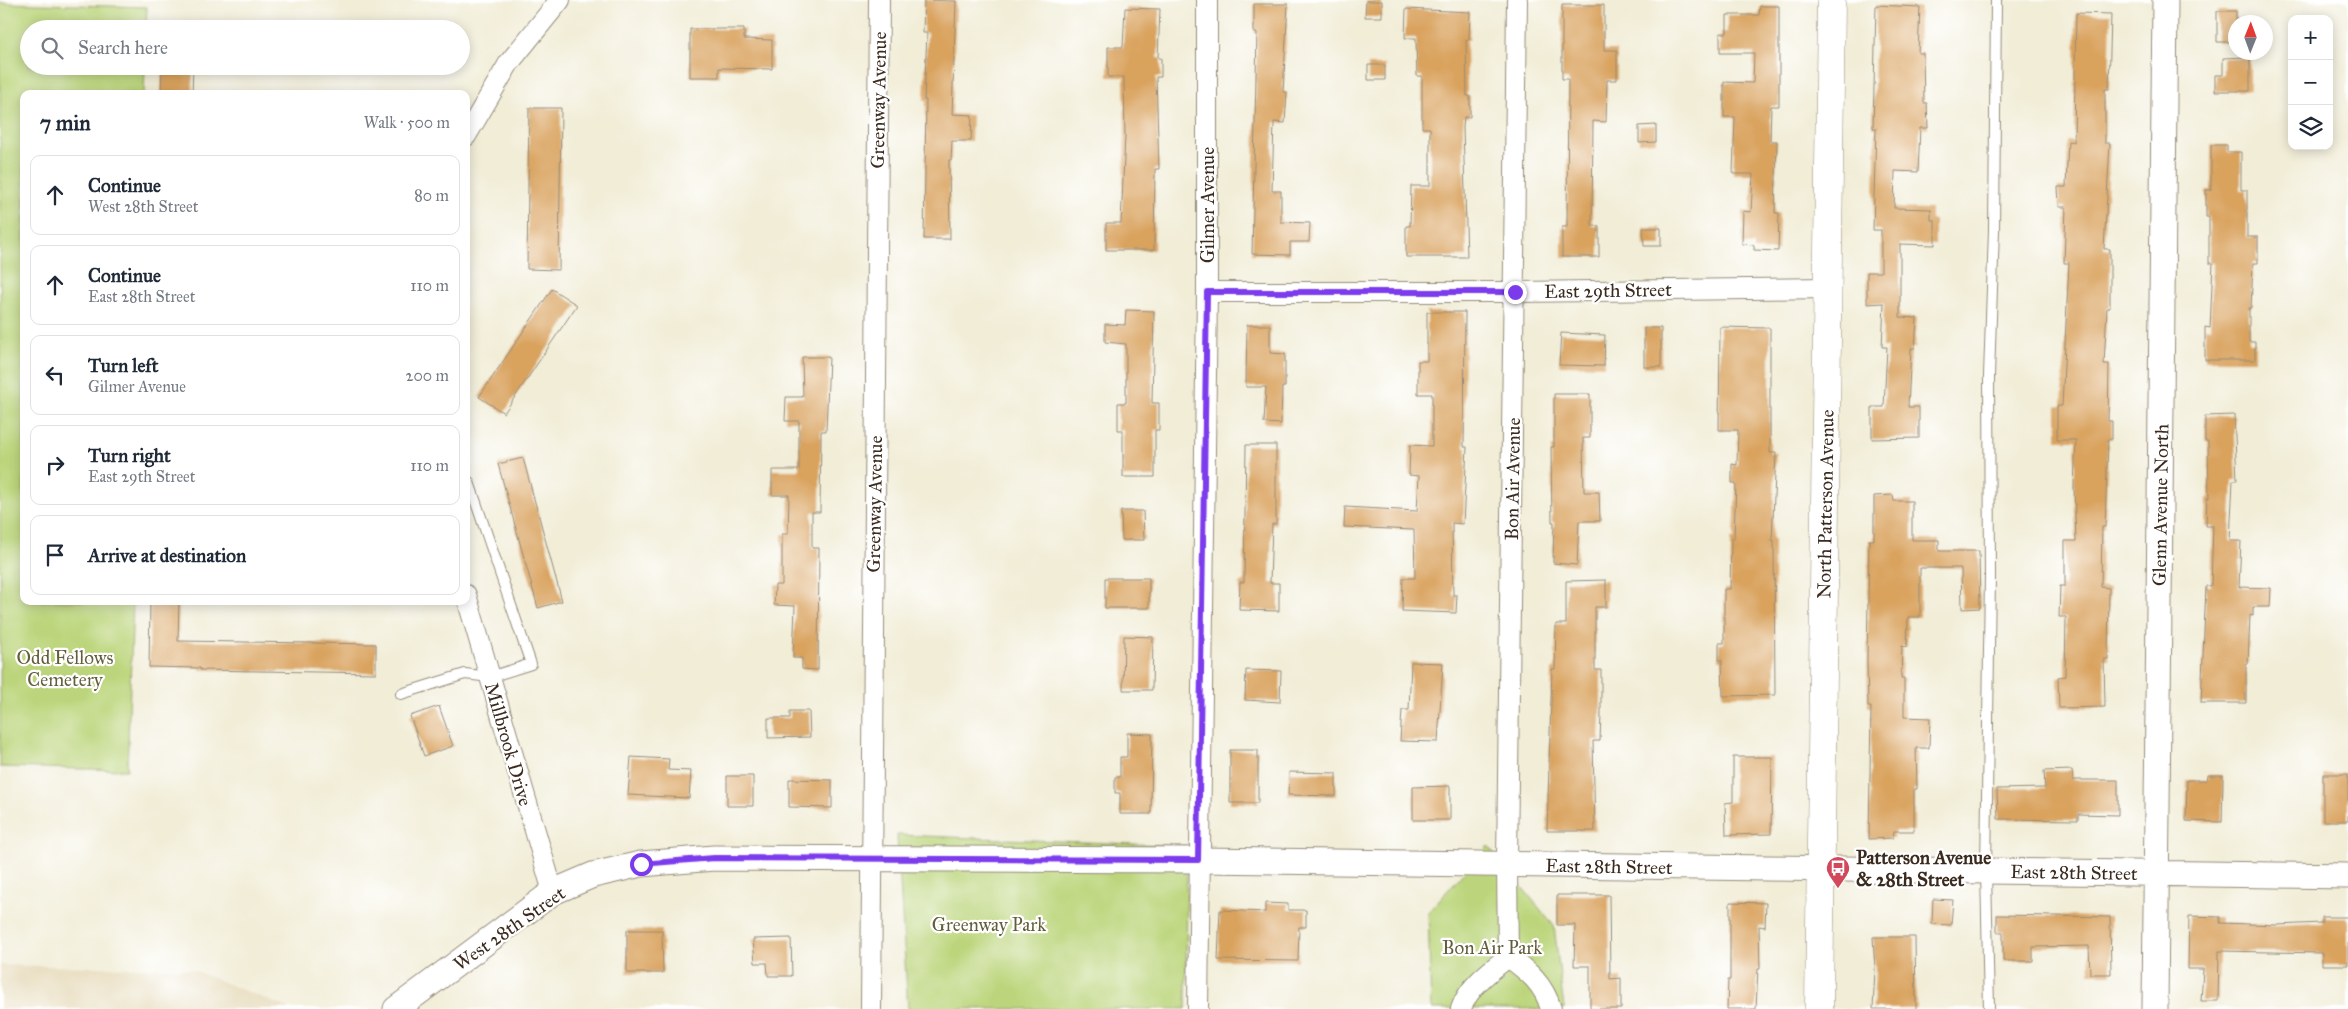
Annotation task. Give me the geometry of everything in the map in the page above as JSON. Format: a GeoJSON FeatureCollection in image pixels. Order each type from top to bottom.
{"type":"FeatureCollection","features":[{"type":"Feature","properties":{"kind":"main road","name":"North Patterson Avenue"},"geometry":{"type":"LineString","coordinates":[[1819,1009],[1831,0]]}},
{"type":"Feature","properties":{"kind":"street"},"geometry":{"type":"LineString","coordinates":[[470,129],[509,63],[560,0]]}},
{"type":"Feature","properties":{"kind":"street","name":"Greenway Avenue"},"geometry":{"type":"LineString","coordinates":[[871,1009],[879,0]]}},
{"type":"Feature","properties":{"kind":"street","name":"Gilmer Avenue"},"geometry":{"type":"LineString","coordinates":[[1198,1009],[1198,860],[1207,292],[1207,0]]}},
{"type":"Feature","properties":{"kind":"street","name":"Bon Air Avenue"},"geometry":{"type":"LineString","coordinates":[[1508,957],[1507,864],[1517,0]]}},
{"type":"Feature","properties":{"kind":"street","name":"Glenn Avenue North"},"geometry":{"type":"LineString","coordinates":[[2155,1009],[2165,0]]}},
{"type":"Feature","properties":{"kind":"street","name":"East 29th Street"},"geometry":{"type":"LineString","coordinates":[[1207,292],[1515,292],[1828,288]]}},
{"type":"Feature","properties":{"kind":"street","name":"Millbrook Drive"},"geometry":{"type":"LineString","coordinates":[[469,605],[553,892]]}},
{"type":"Feature","properties":{"kind":"street","name":"East 28th Street"},"geometry":{"type":"LineString","coordinates":[[871,857],[2348,876]]}},
{"type":"Feature","properties":{"kind":"street","name":"West 28th Street"},"geometry":{"type":"LineString","coordinates":[[396,1009],[553,892],[593,875],[641,864],[714,858],[871,857]]}},
{"type":"Feature","properties":{"kind":"street"},"geometry":{"type":"LineString","coordinates":[[1461,1009],[1464,1000],[1474,986],[1508,957],[1529,971],[1540,984],[1551,1009]]}},
{"type":"Feature","properties":{"kind":"lane"},"geometry":{"type":"LineString","coordinates":[[1989,1009],[1986,870],[1990,576],[1988,376],[1994,221],[1996,0]]}},
{"type":"Feature","properties":{"kind":"lane"},"geometry":{"type":"LineString","coordinates":[[401,694],[465,674],[490,677],[532,664],[470,488]]}},
{"type":"Feature","properties":{"kind":"shaded area"},"geometry":{"type":"Polygon","coordinates":[[[0,965],[191,969],[290,1009],[0,1009],[0,965]]]}},
{"type":"Feature","properties":{"kind":"green space","name":"Odd Fellows Cemetery"},"geometry":{"type":"Polygon","coordinates":[[[0,3],[147,7],[146,20],[20,20],[20,75],[145,75],[144,90],[20,90],[20,605],[133,605],[127,770],[0,767],[0,3]]]}},
{"type":"Feature","properties":{"kind":"green space","name":"Greenway Park"},"geometry":{"type":"Polygon","coordinates":[[[897,835],[1187,846],[1186,1009],[908,1009],[897,835]]]}},
{"type":"Feature","properties":{"kind":"green space","name":"Bon Air Park"},"geometry":{"type":"Polygon","coordinates":[[[1488,846],[1554,926],[1564,1009],[1431,1009],[1428,912],[1488,846]]]}},
{"type":"Feature","properties":{"kind":"building"},"geometry":{"type":"Polygon","coordinates":[[[924,0],[956,1],[952,114],[972,115],[971,141],[952,141],[951,160],[949,160],[950,239],[924,239],[926,100],[924,100],[927,33],[923,33],[924,0]]]}},
{"type":"Feature","properties":{"kind":"building"},"geometry":{"type":"Polygon","coordinates":[[[1366,1],[1382,1],[1382,17],[1365,17],[1366,1]]]}},
{"type":"Feature","properties":{"kind":"building"},"geometry":{"type":"Polygon","coordinates":[[[1254,4],[1288,4],[1283,92],[1287,92],[1285,123],[1274,122],[1272,191],[1281,191],[1281,222],[1310,223],[1309,242],[1290,242],[1290,255],[1252,254],[1257,33],[1254,33],[1254,4]]]}},
{"type":"Feature","properties":{"kind":"building"},"geometry":{"type":"Polygon","coordinates":[[[1562,5],[1604,5],[1604,50],[1617,50],[1617,80],[1607,80],[1606,122],[1593,121],[1592,226],[1599,226],[1599,257],[1562,257],[1562,227],[1567,227],[1568,79],[1562,79],[1562,5]]]}},
{"type":"Feature","properties":{"kind":"building"},"geometry":{"type":"Polygon","coordinates":[[[1876,5],[1920,7],[1918,53],[1923,53],[1924,103],[1927,103],[1928,128],[1920,128],[1918,172],[1895,171],[1894,208],[1931,209],[1931,220],[1935,220],[1935,245],[1900,244],[1900,317],[1917,318],[1915,348],[1911,348],[1908,407],[1919,407],[1919,438],[1872,439],[1872,407],[1884,407],[1887,347],[1882,347],[1884,303],[1867,304],[1867,272],[1881,272],[1881,230],[1873,230],[1876,128],[1873,128],[1876,5]]]}},
{"type":"Feature","properties":{"kind":"building"},"geometry":{"type":"Polygon","coordinates":[[[1760,6],[1779,6],[1779,106],[1771,106],[1770,141],[1777,141],[1775,213],[1779,213],[1778,251],[1754,250],[1754,245],[1742,244],[1743,211],[1751,212],[1753,174],[1733,174],[1735,117],[1724,117],[1724,82],[1753,83],[1754,53],[1720,53],[1720,33],[1727,33],[1727,15],[1759,15],[1760,6]]]}},
{"type":"Feature","properties":{"kind":"building"},"geometry":{"type":"Polygon","coordinates":[[[1125,8],[1160,9],[1158,58],[1161,58],[1161,77],[1156,77],[1159,169],[1155,169],[1154,250],[1106,250],[1106,223],[1121,223],[1125,136],[1124,77],[1108,77],[1108,47],[1123,47],[1125,8]]]}},
{"type":"Feature","properties":{"kind":"building"},"geometry":{"type":"Polygon","coordinates":[[[1406,9],[1470,12],[1469,40],[1466,40],[1467,96],[1470,96],[1470,117],[1464,117],[1463,128],[1467,257],[1406,257],[1406,226],[1410,226],[1411,186],[1430,186],[1430,128],[1422,128],[1422,76],[1417,76],[1416,38],[1405,38],[1406,9]]]}},
{"type":"Feature","properties":{"kind":"building"},"geometry":{"type":"Polygon","coordinates":[[[2217,11],[2236,11],[2236,15],[2228,15],[2228,42],[2217,42],[2217,11]]]}},
{"type":"Feature","properties":{"kind":"building"},"geometry":{"type":"Polygon","coordinates":[[[2076,13],[2111,14],[2109,89],[2105,89],[2105,143],[2110,143],[2104,249],[2110,249],[2110,308],[2107,308],[2104,364],[2109,364],[2108,421],[2112,421],[2112,439],[2108,439],[2105,527],[2102,527],[2101,587],[2109,588],[2108,659],[2104,659],[2105,707],[2059,708],[2058,677],[2065,676],[2066,617],[2059,617],[2060,586],[2065,586],[2065,541],[2076,541],[2074,486],[2076,440],[2057,440],[2057,406],[2062,406],[2069,263],[2064,263],[2066,207],[2059,207],[2058,187],[2066,187],[2068,141],[2074,142],[2076,13]]]}},
{"type":"Feature","properties":{"kind":"building"},"geometry":{"type":"Polygon","coordinates":[[[690,29],[744,29],[744,39],[772,40],[772,69],[719,68],[719,77],[690,77],[690,29]]]}},
{"type":"Feature","properties":{"kind":"building"},"geometry":{"type":"Polygon","coordinates":[[[2223,58],[2228,58],[2228,60],[2250,60],[2250,91],[2215,91],[2215,75],[2223,75],[2223,58]]]}},
{"type":"Feature","properties":{"kind":"building"},"geometry":{"type":"Polygon","coordinates":[[[1368,65],[1385,65],[1385,80],[1368,80],[1368,65]]]}},
{"type":"Feature","properties":{"kind":"building"},"geometry":{"type":"Polygon","coordinates":[[[162,75],[193,75],[192,90],[161,90],[162,75]]]}},
{"type":"Feature","properties":{"kind":"building"},"geometry":{"type":"Polygon","coordinates":[[[529,108],[561,108],[559,270],[527,269],[529,108]]]}},
{"type":"Feature","properties":{"kind":"building"},"geometry":{"type":"Polygon","coordinates":[[[1656,125],[1656,142],[1639,143],[1639,126],[1656,125]]]}},
{"type":"Feature","properties":{"kind":"building"},"geometry":{"type":"Polygon","coordinates":[[[2211,145],[2227,145],[2227,152],[2241,152],[2241,190],[2247,190],[2247,237],[2258,237],[2258,263],[2253,263],[2251,308],[2249,308],[2249,342],[2255,342],[2255,360],[2205,360],[2205,327],[2210,328],[2213,263],[2209,263],[2209,217],[2206,217],[2206,190],[2211,190],[2211,145]]]}},
{"type":"Feature","properties":{"kind":"building"},"geometry":{"type":"Polygon","coordinates":[[[1643,228],[1661,228],[1661,246],[1644,246],[1643,228]]]}},
{"type":"Feature","properties":{"kind":"building"},"geometry":{"type":"Polygon","coordinates":[[[552,289],[577,305],[504,413],[479,397],[552,289]]]}},
{"type":"Feature","properties":{"kind":"building"},"geometry":{"type":"Polygon","coordinates":[[[1126,310],[1154,311],[1152,403],[1159,403],[1159,430],[1155,430],[1155,477],[1123,477],[1123,430],[1118,430],[1118,403],[1126,403],[1126,344],[1105,342],[1105,324],[1125,325],[1126,310]]]}},
{"type":"Feature","properties":{"kind":"building"},"geometry":{"type":"Polygon","coordinates":[[[1427,312],[1465,312],[1464,447],[1467,447],[1463,524],[1452,523],[1453,595],[1457,595],[1456,613],[1402,611],[1403,578],[1415,578],[1414,530],[1344,527],[1345,507],[1417,511],[1419,476],[1409,475],[1410,445],[1432,446],[1432,394],[1418,394],[1418,361],[1427,361],[1427,312]]]}},
{"type":"Feature","properties":{"kind":"building"},"geometry":{"type":"Polygon","coordinates":[[[1247,325],[1270,325],[1270,353],[1285,354],[1285,387],[1282,387],[1281,424],[1264,423],[1266,387],[1246,387],[1247,325]]]}},
{"type":"Feature","properties":{"kind":"building"},"geometry":{"type":"Polygon","coordinates":[[[1720,327],[1770,328],[1770,453],[1776,453],[1772,540],[1774,540],[1775,695],[1723,696],[1722,660],[1719,660],[1719,643],[1724,643],[1724,589],[1730,589],[1731,539],[1734,539],[1736,483],[1732,483],[1732,464],[1737,465],[1738,430],[1719,430],[1720,327]]]}},
{"type":"Feature","properties":{"kind":"building"},"geometry":{"type":"Polygon","coordinates":[[[1644,328],[1661,328],[1661,367],[1644,367],[1644,328]]]}},
{"type":"Feature","properties":{"kind":"building"},"geometry":{"type":"Polygon","coordinates":[[[1561,333],[1605,335],[1604,366],[1559,365],[1561,333]]]}},
{"type":"Feature","properties":{"kind":"building"},"geometry":{"type":"Polygon","coordinates":[[[802,357],[829,357],[826,431],[821,431],[820,512],[812,512],[812,548],[819,548],[818,670],[802,669],[802,658],[793,658],[795,606],[774,605],[775,585],[782,585],[782,534],[788,534],[789,495],[772,495],[772,470],[799,470],[799,421],[785,421],[786,397],[803,397],[802,357]]]}},
{"type":"Feature","properties":{"kind":"building"},"geometry":{"type":"Polygon","coordinates":[[[1554,394],[1590,394],[1590,438],[1583,438],[1584,492],[1599,492],[1600,521],[1579,521],[1577,565],[1553,563],[1554,522],[1552,522],[1551,447],[1554,447],[1554,394]]]}},
{"type":"Feature","properties":{"kind":"building"},"geometry":{"type":"Polygon","coordinates":[[[2234,415],[2237,480],[2233,480],[2230,541],[2241,541],[2239,587],[2271,588],[2270,607],[2253,607],[2253,616],[2250,615],[2248,664],[2246,664],[2246,703],[2201,703],[2206,586],[2211,586],[2213,526],[2206,526],[2207,498],[2209,498],[2208,441],[2205,441],[2205,416],[2234,415]]]}},
{"type":"Feature","properties":{"kind":"building"},"geometry":{"type":"Polygon","coordinates":[[[1246,445],[1276,445],[1276,524],[1272,524],[1270,583],[1279,583],[1279,611],[1239,610],[1240,582],[1244,582],[1246,445]]]}},
{"type":"Feature","properties":{"kind":"building"},"geometry":{"type":"Polygon","coordinates":[[[523,458],[562,601],[538,608],[498,464],[523,458]]]}},
{"type":"Feature","properties":{"kind":"building"},"geometry":{"type":"Polygon","coordinates":[[[1893,495],[1894,501],[1912,501],[1912,540],[1939,540],[1939,551],[1979,551],[1980,608],[1962,609],[1961,568],[1920,568],[1920,617],[1908,617],[1907,647],[1902,646],[1901,678],[1904,678],[1904,717],[1930,718],[1929,748],[1916,748],[1917,789],[1914,789],[1914,831],[1894,831],[1893,838],[1869,839],[1871,707],[1868,707],[1867,661],[1869,540],[1874,540],[1874,496],[1893,495]]]}},
{"type":"Feature","properties":{"kind":"building"},"geometry":{"type":"Polygon","coordinates":[[[1121,511],[1143,511],[1144,540],[1122,540],[1121,511]]]}},
{"type":"Feature","properties":{"kind":"building"},"geometry":{"type":"Polygon","coordinates":[[[1105,578],[1149,578],[1149,608],[1105,608],[1105,578]]]}},
{"type":"Feature","properties":{"kind":"building"},"geometry":{"type":"Polygon","coordinates":[[[1606,580],[1606,607],[1595,607],[1595,670],[1601,670],[1601,714],[1600,741],[1593,741],[1595,831],[1547,831],[1552,669],[1555,669],[1556,624],[1566,624],[1566,581],[1606,580]]]}},
{"type":"Feature","properties":{"kind":"building"},"geometry":{"type":"Polygon","coordinates":[[[150,605],[179,605],[178,641],[376,644],[376,673],[200,670],[200,668],[149,667],[150,605]]]}},
{"type":"Feature","properties":{"kind":"building"},"geometry":{"type":"Polygon","coordinates":[[[1124,636],[1153,637],[1152,690],[1123,690],[1124,636]]]}},
{"type":"Feature","properties":{"kind":"building"},"geometry":{"type":"Polygon","coordinates":[[[1411,662],[1443,663],[1438,742],[1400,741],[1402,710],[1409,710],[1411,662]]]}},
{"type":"Feature","properties":{"kind":"building"},"geometry":{"type":"Polygon","coordinates":[[[1246,670],[1281,671],[1280,702],[1245,700],[1246,670]]]}},
{"type":"Feature","properties":{"kind":"building"},"geometry":{"type":"Polygon","coordinates":[[[439,706],[453,746],[424,756],[410,716],[439,706]]]}},
{"type":"Feature","properties":{"kind":"building"},"geometry":{"type":"Polygon","coordinates":[[[790,711],[809,711],[810,737],[768,738],[768,718],[790,718],[790,711]]]}},
{"type":"Feature","properties":{"kind":"building"},"geometry":{"type":"Polygon","coordinates":[[[1127,733],[1152,734],[1151,814],[1120,814],[1120,793],[1115,793],[1115,777],[1120,777],[1120,757],[1127,757],[1127,733]]]}},
{"type":"Feature","properties":{"kind":"building"},"geometry":{"type":"Polygon","coordinates":[[[1230,750],[1258,750],[1258,803],[1230,803],[1230,750]]]}},
{"type":"Feature","properties":{"kind":"building"},"geometry":{"type":"Polygon","coordinates":[[[631,757],[669,759],[668,770],[691,771],[689,798],[628,795],[631,757]]]}},
{"type":"Feature","properties":{"kind":"building"},"geometry":{"type":"Polygon","coordinates":[[[1733,757],[1772,757],[1771,834],[1726,835],[1725,803],[1733,802],[1733,757]]]}},
{"type":"Feature","properties":{"kind":"building"},"geometry":{"type":"Polygon","coordinates":[[[2072,770],[2073,780],[2118,780],[2118,815],[2078,814],[2078,820],[1998,819],[1997,789],[2045,788],[2044,771],[2072,770]]]}},
{"type":"Feature","properties":{"kind":"building"},"geometry":{"type":"Polygon","coordinates":[[[1289,772],[1336,773],[1336,796],[1288,795],[1289,772]]]}},
{"type":"Feature","properties":{"kind":"building"},"geometry":{"type":"Polygon","coordinates":[[[2323,774],[2348,774],[2348,821],[2323,821],[2323,774]]]}},
{"type":"Feature","properties":{"kind":"building"},"geometry":{"type":"Polygon","coordinates":[[[2208,775],[2223,775],[2222,822],[2186,821],[2187,780],[2207,780],[2208,775]]]}},
{"type":"Feature","properties":{"kind":"building"},"geometry":{"type":"Polygon","coordinates":[[[727,776],[753,776],[753,806],[727,806],[727,776]]]}},
{"type":"Feature","properties":{"kind":"building"},"geometry":{"type":"Polygon","coordinates":[[[789,779],[832,780],[832,808],[789,807],[789,779]]]}},
{"type":"Feature","properties":{"kind":"building"},"geometry":{"type":"Polygon","coordinates":[[[1450,786],[1450,820],[1413,820],[1413,787],[1450,786]]]}},
{"type":"Feature","properties":{"kind":"building"},"geometry":{"type":"Polygon","coordinates":[[[1557,895],[1609,895],[1610,979],[1621,978],[1621,1009],[1590,1009],[1590,966],[1574,966],[1575,925],[1557,925],[1557,895]]]}},
{"type":"Feature","properties":{"kind":"building"},"geometry":{"type":"Polygon","coordinates":[[[1933,899],[1953,900],[1951,925],[1932,924],[1933,899]]]}},
{"type":"Feature","properties":{"kind":"building"},"geometry":{"type":"Polygon","coordinates":[[[1730,902],[1766,903],[1765,927],[1759,926],[1760,969],[1758,969],[1756,1009],[1727,1009],[1728,980],[1730,980],[1730,902]]]}},
{"type":"Feature","properties":{"kind":"building"},"geometry":{"type":"Polygon","coordinates":[[[1265,903],[1288,904],[1288,910],[1306,910],[1306,927],[1299,927],[1298,961],[1218,960],[1220,910],[1265,912],[1265,903]]]}},
{"type":"Feature","properties":{"kind":"building"},"geometry":{"type":"Polygon","coordinates":[[[1997,915],[2110,917],[2111,974],[2090,974],[2089,946],[2033,947],[2033,961],[2003,961],[2003,932],[1997,932],[1997,915]]]}},
{"type":"Feature","properties":{"kind":"building"},"geometry":{"type":"Polygon","coordinates":[[[2189,916],[2220,917],[2220,923],[2277,925],[2322,923],[2322,917],[2348,917],[2348,965],[2322,965],[2322,953],[2219,951],[2218,1001],[2201,1001],[2203,969],[2188,969],[2189,916]]]}},
{"type":"Feature","properties":{"kind":"building"},"geometry":{"type":"Polygon","coordinates":[[[627,930],[662,930],[663,973],[627,973],[627,930]]]}},
{"type":"Feature","properties":{"kind":"building"},"geometry":{"type":"Polygon","coordinates":[[[1873,937],[1915,937],[1916,1009],[1873,1009],[1875,969],[1873,937]]]}},
{"type":"Feature","properties":{"kind":"building"},"geometry":{"type":"Polygon","coordinates":[[[791,938],[792,976],[768,976],[767,963],[755,963],[753,939],[791,938]]]}},
{"type":"Feature","properties":{"kind":"place","name":"Patterson Avenue & 28th Street"},"geometry":{"type":"Point","coordinates":[1838,889]}},
{"type":"Feature","properties":{"kind":"route"},"geometry":{"type":"LineString","coordinates":[[641,864],[714,858],[871,857],[1198,860],[1207,292],[1515,292]]}}]}
